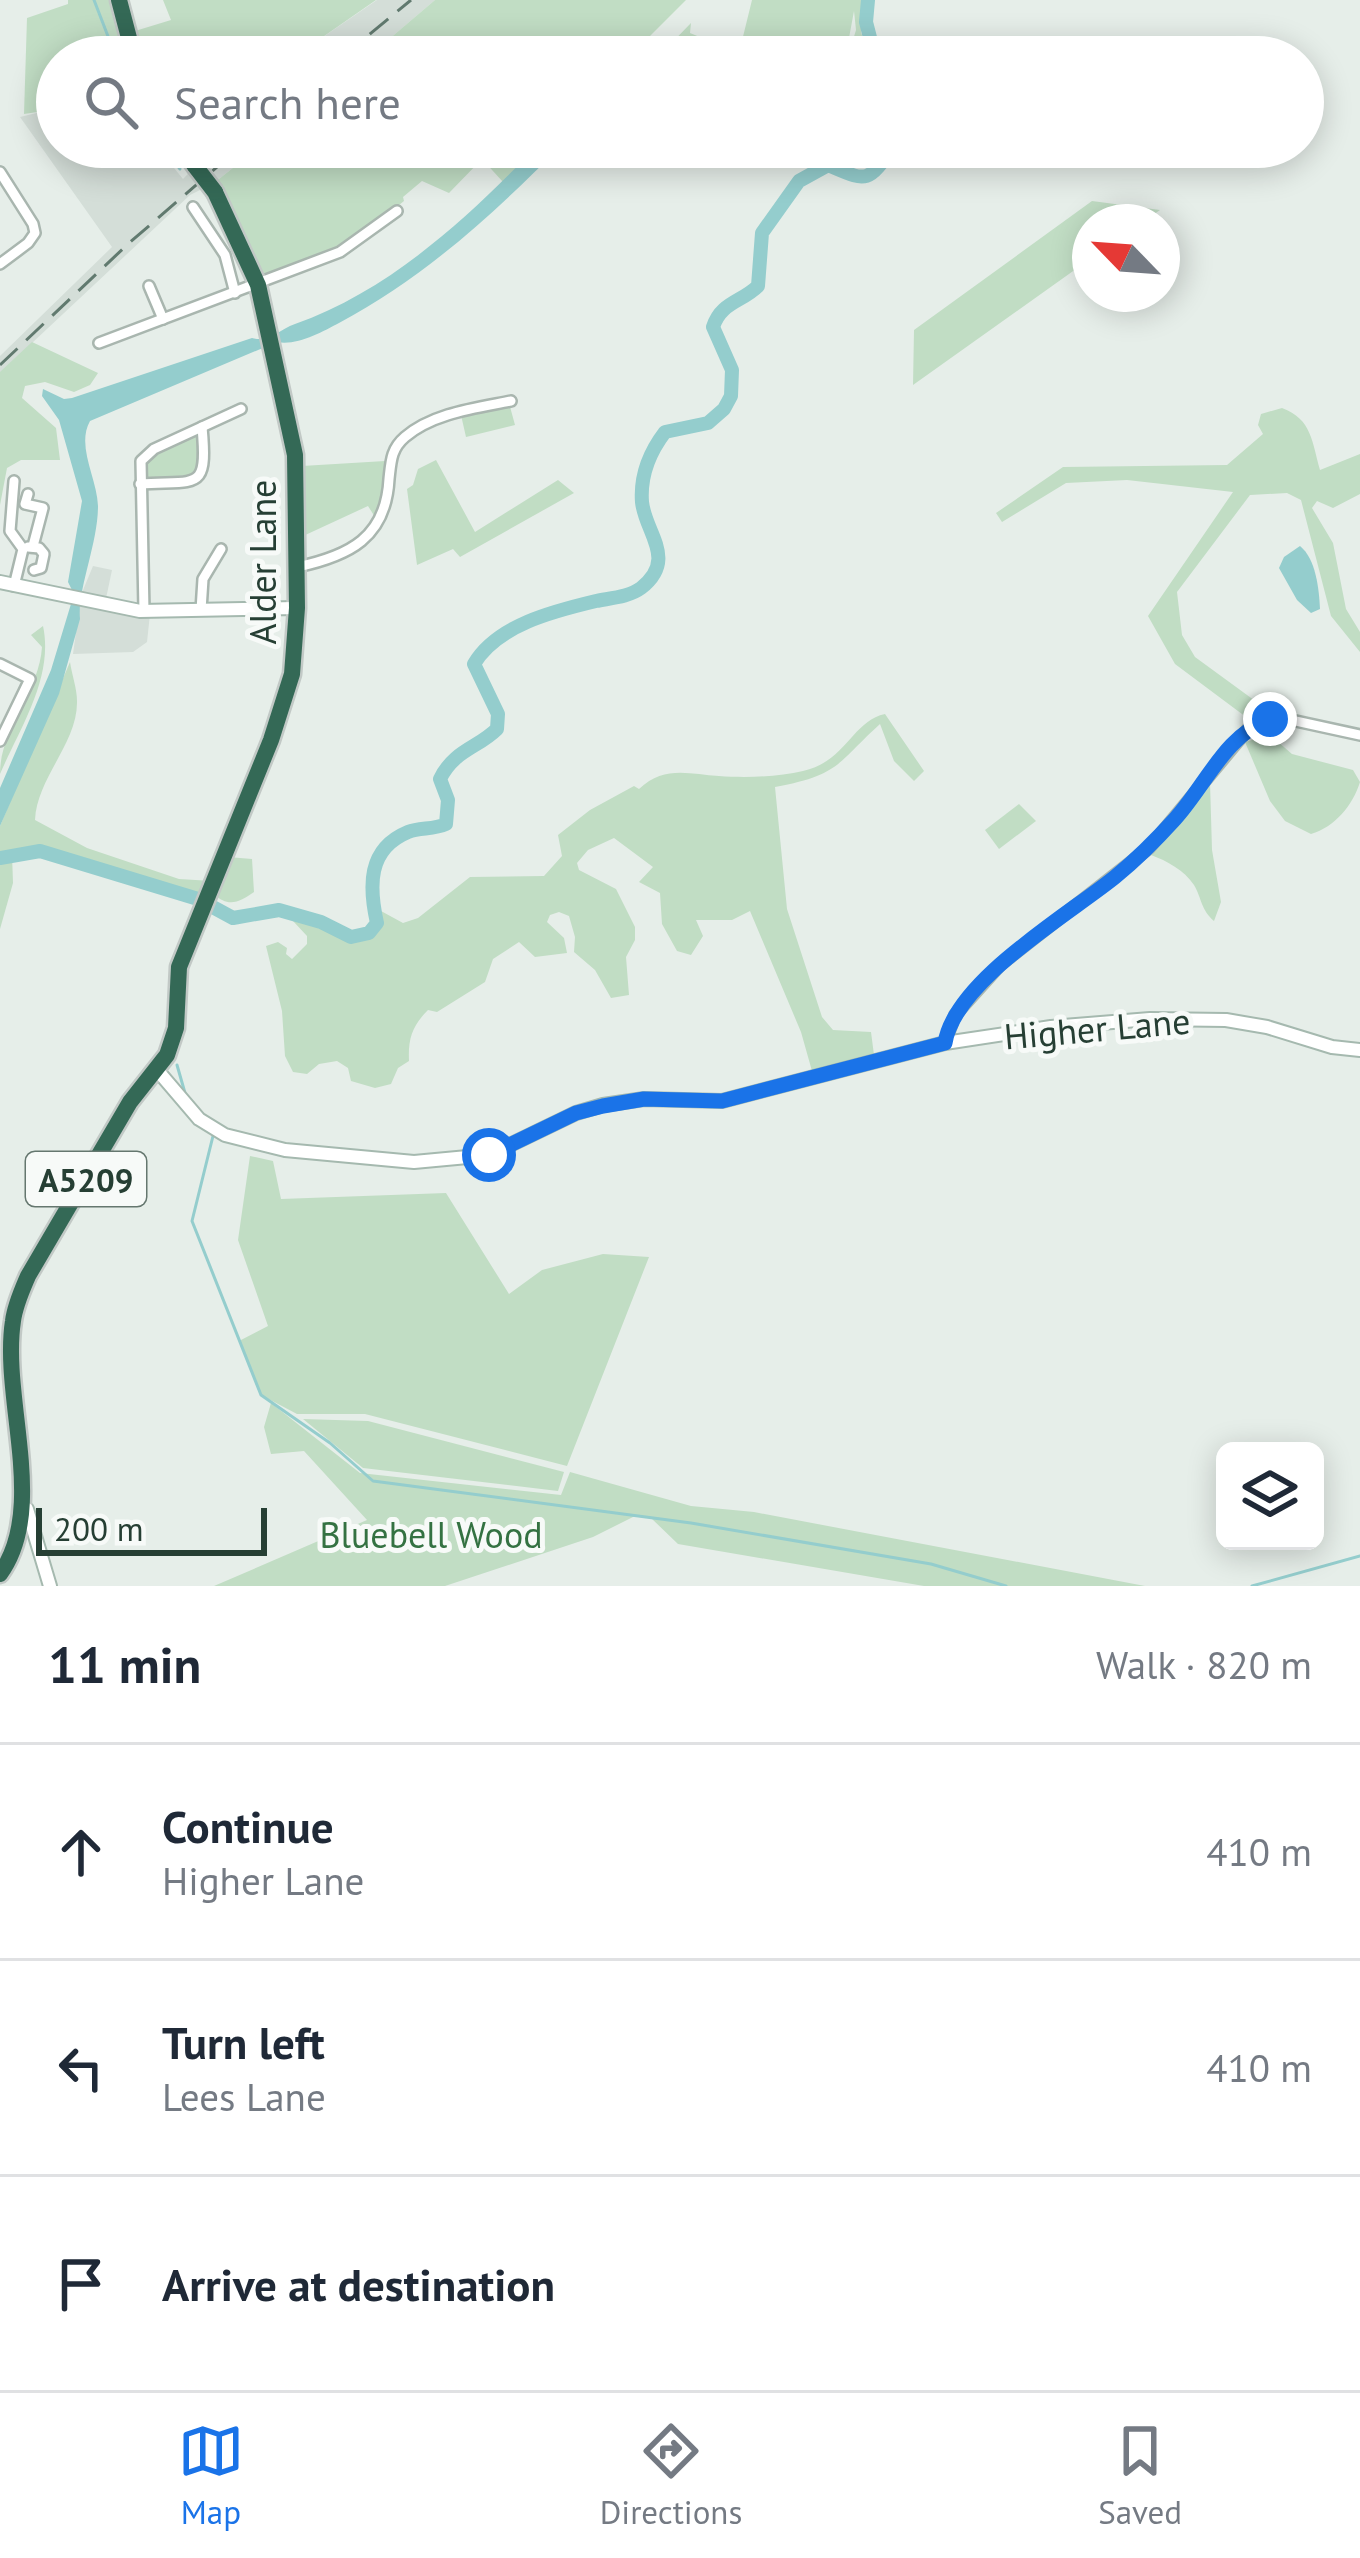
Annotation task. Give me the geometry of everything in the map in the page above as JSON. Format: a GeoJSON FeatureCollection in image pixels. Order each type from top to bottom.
{"type":"FeatureCollection","features":[{"type":"Feature","properties":{"kind":"highway"},"geometry":{"type":"LineString","coordinates":[[119,0],[128,36]]}},
{"type":"Feature","properties":{"kind":"highway","name":"Alder Lane"},"geometry":{"type":"LineString","coordinates":[[158,1072],[176,1028],[177,974],[283,707],[295,656],[295,455],[258,285],[215,191],[197,168]]}},
{"type":"Feature","properties":{"kind":"highway","name":"A5209"},"geometry":{"type":"LineString","coordinates":[[0,1574],[13,1551],[21,1505],[11,1350],[17,1303],[28,1276],[130,1102],[158,1072]]}},
{"type":"Feature","properties":{"kind":"street"},"geometry":{"type":"LineString","coordinates":[[0,172],[34,233],[0,264]]}},
{"type":"Feature","properties":{"kind":"street"},"geometry":{"type":"LineString","coordinates":[[193,207],[225,255],[235,293]]}},
{"type":"Feature","properties":{"kind":"street"},"geometry":{"type":"LineString","coordinates":[[99,343],[340,252],[397,211]]}},
{"type":"Feature","properties":{"kind":"street"},"geometry":{"type":"LineString","coordinates":[[149,285],[164,319]]}},
{"type":"Feature","properties":{"kind":"street"},"geometry":{"type":"LineString","coordinates":[[297,566],[355,550],[369,535],[385,500],[394,450],[409,434],[450,413],[511,401]]}},
{"type":"Feature","properties":{"kind":"street"},"geometry":{"type":"LineString","coordinates":[[144,611],[141,461],[146,454],[241,409]]}},
{"type":"Feature","properties":{"kind":"street"},"geometry":{"type":"LineString","coordinates":[[140,484],[194,480],[201,475],[206,467],[202,428]]}},
{"type":"Feature","properties":{"kind":"street"},"geometry":{"type":"LineString","coordinates":[[14,481],[10,531],[28,548],[44,554],[41,568],[34,570]]}},
{"type":"Feature","properties":{"kind":"street"},"geometry":{"type":"LineString","coordinates":[[28,494],[25,503],[43,508],[28,548],[4,586],[144,611],[297,608]]}},
{"type":"Feature","properties":{"kind":"street"},"geometry":{"type":"LineString","coordinates":[[201,610],[203,579],[216,554]]}},
{"type":"Feature","properties":{"kind":"street"},"geometry":{"type":"LineString","coordinates":[[0,664],[30,679],[0,741]]}},
{"type":"Feature","properties":{"kind":"street"},"geometry":{"type":"LineString","coordinates":[[945,1043],[955,1015],[1000,965],[1149,848],[1248,729],[1282,718],[1359,738]]}},
{"type":"Feature","properties":{"kind":"street","name":"Higher Lane"},"geometry":{"type":"LineString","coordinates":[[158,1072],[190,1111],[225,1135],[285,1150],[414,1162],[489,1155],[576,1113],[603,1106],[644,1099],[722,1101],[945,1043],[1102,1022],[1200,1018],[1254,1024],[1318,1044],[1360,1050]]}},
{"type":"Feature","properties":{"kind":"street"},"geometry":{"type":"LineString","coordinates":[[21,1505],[27,1509],[50,1586]]}},
{"type":"Feature","properties":{"kind":"shaded area"},"geometry":{"type":"Polygon","coordinates":[[[377,0],[435,0],[393,36],[325,36],[377,0]]]}},
{"type":"Feature","properties":{"kind":"shaded area"},"geometry":{"type":"Polygon","coordinates":[[[36,113],[36,140],[20,117],[36,113]]]}},
{"type":"Feature","properties":{"kind":"shaded area"},"geometry":{"type":"Polygon","coordinates":[[[56,168],[174,168],[183,179],[194,168],[233,168],[190,195],[0,373],[0,356],[112,247],[56,168]]]}},
{"type":"Feature","properties":{"kind":"shaded area"},"geometry":{"type":"Polygon","coordinates":[[[93,566],[112,570],[104,608],[150,614],[147,642],[133,652],[73,654],[81,595],[93,566]]]}},
{"type":"Feature","properties":{"kind":"green space"},"geometry":{"type":"Polygon","coordinates":[[[68,0],[110,0],[121,36],[36,36],[36,112],[24,114],[27,18],[68,4],[68,0]]]}},
{"type":"Feature","properties":{"kind":"green space"},"geometry":{"type":"Polygon","coordinates":[[[163,0],[376,0],[324,36],[136,36],[135,31],[171,20],[163,0]]]}},
{"type":"Feature","properties":{"kind":"green space"},"geometry":{"type":"Polygon","coordinates":[[[435,0],[686,0],[650,36],[393,36],[435,0]]]}},
{"type":"Feature","properties":{"kind":"green space"},"geometry":{"type":"Polygon","coordinates":[[[752,0],[862,0],[862,36],[854,36],[854,11],[849,36],[743,36],[752,0]]]}},
{"type":"Feature","properties":{"kind":"green space"},"geometry":{"type":"Polygon","coordinates":[[[233,168],[473,168],[449,193],[422,181],[355,240],[263,278],[214,183],[233,168]]]}},
{"type":"Feature","properties":{"kind":"green space"},"geometry":{"type":"Polygon","coordinates":[[[490,168],[517,168],[503,182],[490,168]]]}},
{"type":"Feature","properties":{"kind":"green space"},"geometry":{"type":"Polygon","coordinates":[[[1072,215],[1072,272],[913,385],[914,330],[1072,215]]]}},
{"type":"Feature","properties":{"kind":"green space"},"geometry":{"type":"Polygon","coordinates":[[[32,342],[98,373],[90,385],[74,392],[45,382],[25,386],[22,398],[56,428],[60,460],[21,460],[7,468],[0,505],[0,372],[32,342]]]}},
{"type":"Feature","properties":{"kind":"green space"},"geometry":{"type":"Polygon","coordinates":[[[509,403],[515,425],[466,437],[461,415],[509,403]]]}},
{"type":"Feature","properties":{"kind":"green space"},"geometry":{"type":"Polygon","coordinates":[[[1282,408],[1305,425],[1320,470],[1360,454],[1360,494],[1333,508],[1317,501],[1312,508],[1333,543],[1346,609],[1360,632],[1360,652],[1331,616],[1301,500],[1287,493],[1250,495],[1177,592],[1182,635],[1195,657],[1273,714],[1250,720],[1175,664],[1148,616],[1233,492],[1127,480],[1066,483],[1002,522],[996,513],[1063,467],[1227,465],[1263,434],[1258,425],[1261,414],[1282,408]]]}},
{"type":"Feature","properties":{"kind":"green space"},"geometry":{"type":"Polygon","coordinates":[[[197,435],[199,467],[194,475],[146,478],[145,466],[154,452],[197,435]]]}},
{"type":"Feature","properties":{"kind":"green space"},"geometry":{"type":"Polygon","coordinates":[[[436,460],[475,532],[558,480],[574,493],[460,557],[453,549],[417,565],[407,489],[418,469],[436,460]]]}},
{"type":"Feature","properties":{"kind":"green space"},"geometry":{"type":"Polygon","coordinates":[[[385,461],[382,500],[375,517],[368,506],[301,537],[302,466],[385,461]]]}},
{"type":"Feature","properties":{"kind":"green space"},"geometry":{"type":"Polygon","coordinates":[[[43,626],[44,664],[40,683],[0,774],[6,741],[39,664],[42,647],[31,635],[43,626]]]}},
{"type":"Feature","properties":{"kind":"green space"},"geometry":{"type":"Polygon","coordinates":[[[70,662],[76,716],[37,804],[35,820],[87,848],[179,879],[212,881],[204,901],[40,851],[12,854],[13,883],[0,929],[0,826],[70,662]]]}},
{"type":"Feature","properties":{"kind":"green space"},"geometry":{"type":"Polygon","coordinates":[[[885,714],[924,771],[914,781],[894,761],[880,724],[825,772],[775,787],[787,909],[822,1017],[833,1030],[871,1032],[874,1055],[812,1071],[801,1032],[750,911],[732,920],[696,920],[703,936],[691,955],[677,951],[662,924],[660,893],[639,882],[653,867],[614,838],[588,850],[577,863],[579,870],[616,889],[635,927],[635,940],[626,957],[629,995],[611,998],[595,970],[574,952],[569,916],[559,912],[547,922],[564,938],[567,953],[535,957],[519,942],[493,959],[485,982],[423,1016],[412,1033],[409,1061],[398,1068],[391,1084],[375,1088],[351,1081],[348,1068],[337,1061],[319,1064],[307,1074],[293,1072],[285,1056],[282,1011],[266,946],[278,942],[292,959],[307,944],[307,936],[293,921],[348,940],[373,931],[381,911],[403,923],[418,918],[470,877],[544,876],[562,856],[558,835],[590,810],[634,786],[639,789],[648,781],[677,773],[750,777],[803,771],[830,759],[864,724],[885,714]]]}},
{"type":"Feature","properties":{"kind":"green space"},"geometry":{"type":"Polygon","coordinates":[[[1270,735],[1292,754],[1353,770],[1360,782],[1357,791],[1328,826],[1311,834],[1285,821],[1270,801],[1245,742],[1270,735]]]}},
{"type":"Feature","properties":{"kind":"green space"},"geometry":{"type":"Polygon","coordinates":[[[1210,782],[1212,850],[1221,902],[1214,921],[1190,880],[1151,855],[1210,782]]]}},
{"type":"Feature","properties":{"kind":"green space"},"geometry":{"type":"Polygon","coordinates":[[[1019,804],[1036,821],[999,849],[985,830],[1019,804]]]}},
{"type":"Feature","properties":{"kind":"green space"},"geometry":{"type":"Polygon","coordinates":[[[228,857],[252,859],[254,892],[234,902],[214,894],[228,857]]]}},
{"type":"Feature","properties":{"kind":"green space"},"geometry":{"type":"Polygon","coordinates":[[[250,1156],[273,1161],[281,1199],[446,1193],[509,1294],[542,1270],[603,1254],[649,1257],[567,1466],[365,1414],[297,1414],[261,1395],[239,1341],[268,1326],[238,1240],[250,1156]]]}},
{"type":"Feature","properties":{"kind":"green space","name":"Bluebell Wood"},"geometry":{"type":"Polygon","coordinates":[[[271,1403],[360,1473],[561,1495],[570,1472],[691,1506],[754,1512],[1145,1586],[924,1586],[678,1544],[651,1518],[635,1516],[593,1537],[445,1586],[214,1586],[367,1520],[304,1451],[271,1454],[264,1427],[271,1403]]]}},
{"type":"Feature","properties":{"kind":"green space"},"geometry":{"type":"Polygon","coordinates":[[[303,1419],[368,1421],[564,1472],[558,1491],[363,1468],[303,1419]]]}},
{"type":"Feature","properties":{"kind":"water"},"geometry":{"type":"Polygon","coordinates":[[[515,168],[539,168],[456,243],[400,286],[332,327],[293,342],[277,342],[90,421],[85,441],[98,506],[80,619],[59,694],[0,826],[0,788],[51,670],[74,594],[68,582],[82,501],[59,420],[42,396],[43,389],[72,398],[252,338],[269,337],[330,310],[395,272],[515,168]]]}},
{"type":"Feature","properties":{"kind":"water"},"geometry":{"type":"Polygon","coordinates":[[[1300,546],[1310,559],[1317,584],[1320,609],[1311,613],[1297,600],[1279,568],[1284,557],[1300,546]]]}},
{"type":"Feature","properties":{"kind":"waterway"},"geometry":{"type":"LineString","coordinates":[[94,0],[108,36]]}},
{"type":"Feature","properties":{"kind":"waterway"},"geometry":{"type":"LineString","coordinates":[[868,0],[870,36]]}},
{"type":"Feature","properties":{"kind":"waterway"},"geometry":{"type":"LineString","coordinates":[[0,858],[40,851],[198,899],[233,918],[279,910],[351,937],[369,933],[377,923],[372,883],[378,859],[408,832],[446,824],[448,800],[440,779],[459,755],[497,729],[498,714],[474,664],[484,651],[528,622],[631,593],[652,577],[658,556],[644,513],[642,483],[654,448],[665,432],[708,423],[724,409],[731,396],[732,370],[713,327],[727,307],[758,286],[762,233],[799,181],[823,168]]}},
{"type":"Feature","properties":{"kind":"waterway"},"geometry":{"type":"LineString","coordinates":[[836,168],[858,176],[877,168]]}},
{"type":"Feature","properties":{"kind":"waterway"},"geometry":{"type":"LineString","coordinates":[[177,1065],[185,1093]]}},
{"type":"Feature","properties":{"kind":"waterway"},"geometry":{"type":"LineString","coordinates":[[213,1136],[192,1221],[261,1395],[330,1443],[373,1481],[691,1523],[931,1564],[1006,1586]]}},
{"type":"Feature","properties":{"kind":"waterway"},"geometry":{"type":"LineString","coordinates":[[1252,1586],[1360,1556]]}},
{"type":"Feature","properties":{"kind":"railway"},"geometry":{"type":"LineString","coordinates":[[367,36],[411,0]]}},
{"type":"Feature","properties":{"kind":"railway"},"geometry":{"type":"LineString","coordinates":[[0,365],[216,168]]}},
{"type":"Feature","properties":{"kind":"route"},"geometry":{"type":"LineString","coordinates":[[489,1155],[576,1113],[603,1106],[666,1098],[722,1101],[945,1043],[955,1015],[1000,965],[1149,848],[1240,735],[1270,719]]}}]}
